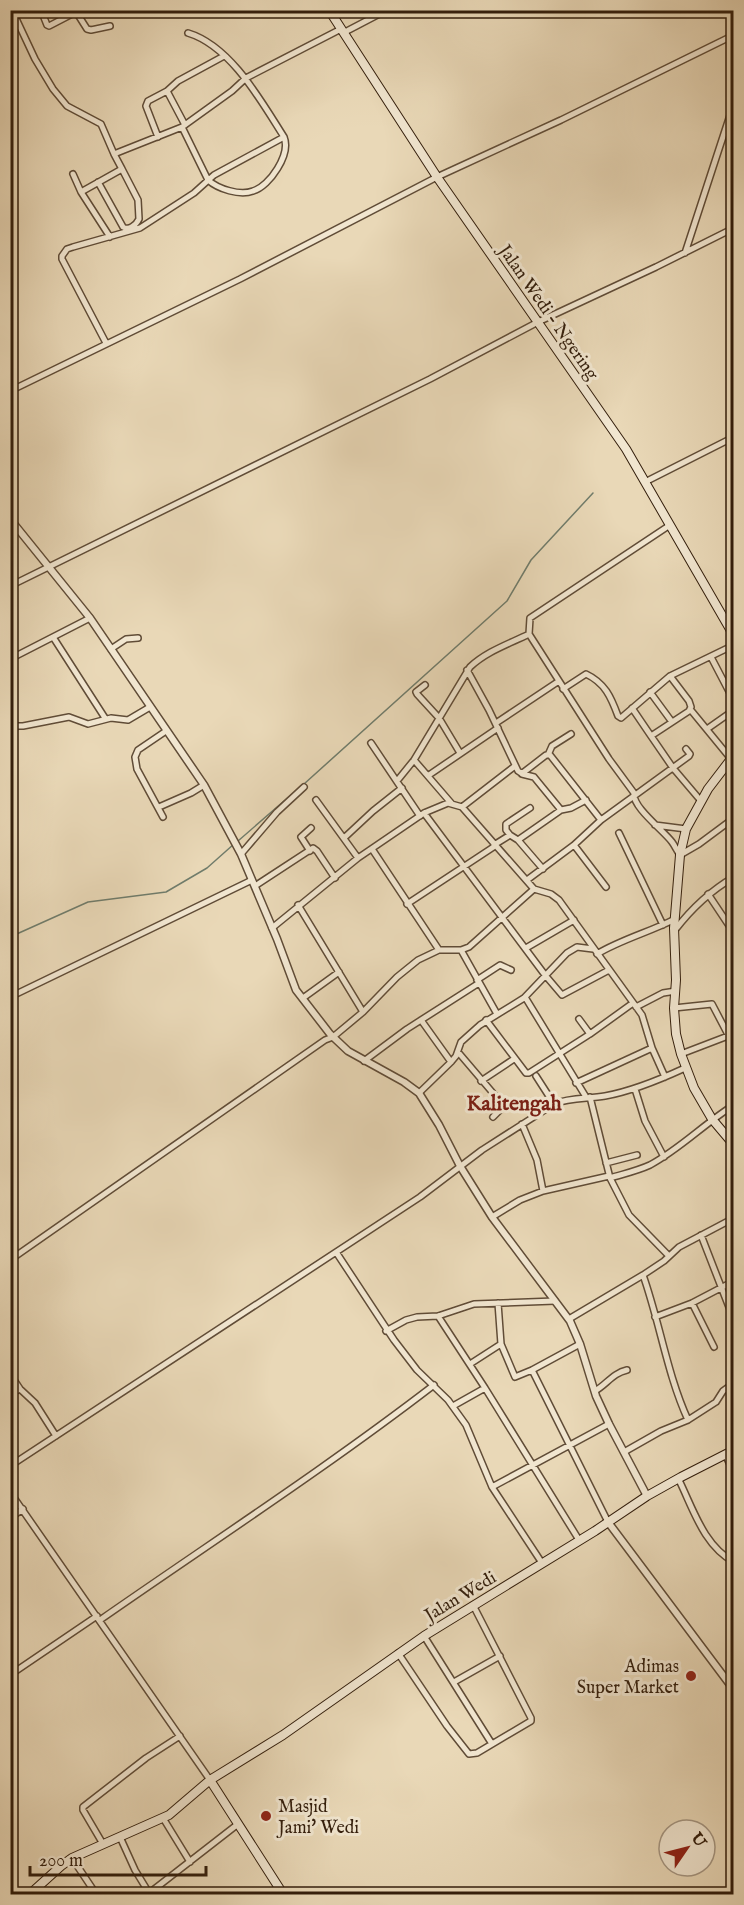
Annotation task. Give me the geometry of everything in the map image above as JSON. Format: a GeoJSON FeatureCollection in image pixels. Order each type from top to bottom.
{"type":"FeatureCollection","features":[{"type":"Feature","properties":{"kind":"main road","name":"Jalan Wedi - Ngering"},"geometry":{"type":"LineString","coordinates":[[329,10],[437,177],[626,450],[734,636]]}},
{"type":"Feature","properties":{"kind":"main road"},"geometry":{"type":"LineString","coordinates":[[730,759],[701,801],[686,829],[680,855],[675,925],[674,1008],[676,1034],[685,1068],[712,1119],[734,1145]]}},
{"type":"Feature","properties":{"kind":"main road","name":"Jalan Wedi"},"geometry":{"type":"LineString","coordinates":[[30,1894],[72,1858],[174,1812],[210,1780],[283,1735],[398,1653],[473,1605],[678,1478],[734,1450]]}},
{"type":"Feature","properties":{"kind":"main road"},"geometry":{"type":"LineString","coordinates":[[210,1780],[283,1894]]}},
{"type":"Feature","properties":{"kind":"street"},"geometry":{"type":"LineString","coordinates":[[12,10],[35,59],[53,89],[67,106],[101,124],[138,200],[139,219],[133,227],[123,228],[98,182]]}},
{"type":"Feature","properties":{"kind":"street"},"geometry":{"type":"LineString","coordinates":[[40,10],[46,25],[49,26],[76,11],[87,29],[110,26]]}},
{"type":"Feature","properties":{"kind":"street"},"geometry":{"type":"LineString","coordinates":[[114,154],[183,126],[232,91],[246,78],[387,10]]}},
{"type":"Feature","properties":{"kind":"street"},"geometry":{"type":"LineString","coordinates":[[167,91],[208,180],[213,184],[245,193],[255,191],[267,182],[282,160],[287,146],[284,136],[246,78],[204,39],[188,33]]}},
{"type":"Feature","properties":{"kind":"street"},"geometry":{"type":"LineString","coordinates":[[10,391],[240,279],[437,177],[561,120],[734,35]]}},
{"type":"Feature","properties":{"kind":"street"},"geometry":{"type":"LineString","coordinates":[[158,137],[146,106],[148,101],[167,91],[178,81],[224,56]]}},
{"type":"Feature","properties":{"kind":"street"},"geometry":{"type":"LineString","coordinates":[[685,253],[734,103]]}},
{"type":"Feature","properties":{"kind":"street"},"geometry":{"type":"LineString","coordinates":[[106,343],[62,256],[65,251],[140,228],[194,193],[208,180],[232,164],[284,136]]}},
{"type":"Feature","properties":{"kind":"street"},"geometry":{"type":"LineString","coordinates":[[81,192],[122,169]]}},
{"type":"Feature","properties":{"kind":"street"},"geometry":{"type":"LineString","coordinates":[[73,174],[81,192],[110,237]]}},
{"type":"Feature","properties":{"kind":"street"},"geometry":{"type":"LineString","coordinates":[[10,586],[430,379],[538,322],[734,228]]}},
{"type":"Feature","properties":{"kind":"street"},"geometry":{"type":"LineString","coordinates":[[645,482],[734,437]]}},
{"type":"Feature","properties":{"kind":"street"},"geometry":{"type":"LineString","coordinates":[[10,519],[90,618],[204,784],[240,852],[293,984],[333,1037],[348,1051],[399,1079],[419,1093],[459,1166],[492,1217],[568,1318],[580,1344],[595,1391],[609,1424],[648,1496]]}},
{"type":"Feature","properties":{"kind":"street"},"geometry":{"type":"LineString","coordinates":[[670,525],[530,618],[529,634],[609,759],[634,793],[634,799],[672,842],[680,855],[734,818]]}},
{"type":"Feature","properties":{"kind":"street"},"geometry":{"type":"LineString","coordinates":[[10,659],[90,618]]}},
{"type":"Feature","properties":{"kind":"street"},"geometry":{"type":"LineString","coordinates":[[397,781],[414,760],[467,670],[476,660],[529,634]]}},
{"type":"Feature","properties":{"kind":"street"},"geometry":{"type":"LineString","coordinates":[[53,637],[105,718]]}},
{"type":"Feature","properties":{"kind":"street"},"geometry":{"type":"LineString","coordinates":[[111,649],[126,639],[138,638]]}},
{"type":"Feature","properties":{"kind":"street"},"geometry":{"type":"LineString","coordinates":[[563,689],[586,674],[597,679],[606,689],[618,716],[622,717],[670,676],[734,645]]}},
{"type":"Feature","properties":{"kind":"street"},"geometry":{"type":"LineString","coordinates":[[711,657],[734,701]]}},
{"type":"Feature","properties":{"kind":"street"},"geometry":{"type":"LineString","coordinates":[[467,670],[515,766],[521,773],[534,777],[561,810]]}},
{"type":"Feature","properties":{"kind":"street"},"geometry":{"type":"LineString","coordinates":[[670,676],[690,702],[690,709],[730,759],[734,776]]}},
{"type":"Feature","properties":{"kind":"street"},"geometry":{"type":"LineString","coordinates":[[429,776],[559,681]]}},
{"type":"Feature","properties":{"kind":"street"},"geometry":{"type":"LineString","coordinates":[[425,685],[416,693],[439,718],[460,753]]}},
{"type":"Feature","properties":{"kind":"street"},"geometry":{"type":"LineString","coordinates":[[650,692],[672,722]]}},
{"type":"Feature","properties":{"kind":"street"},"geometry":{"type":"LineString","coordinates":[[10,713],[13,726],[69,717],[88,724],[105,718],[128,720],[150,706]]}},
{"type":"Feature","properties":{"kind":"street"},"geometry":{"type":"LineString","coordinates":[[632,708],[673,768],[701,801]]}},
{"type":"Feature","properties":{"kind":"street"},"geometry":{"type":"LineString","coordinates":[[651,736],[690,709]]}},
{"type":"Feature","properties":{"kind":"street"},"geometry":{"type":"LineString","coordinates":[[707,729],[734,710]]}},
{"type":"Feature","properties":{"kind":"street"},"geometry":{"type":"LineString","coordinates":[[163,817],[136,769],[135,757],[138,750],[166,731]]}},
{"type":"Feature","properties":{"kind":"street"},"geometry":{"type":"LineString","coordinates":[[521,773],[548,754],[552,746],[571,734]]}},
{"type":"Feature","properties":{"kind":"street"},"geometry":{"type":"LineString","coordinates":[[371,743],[402,788],[465,867],[545,975],[563,995],[609,970]]}},
{"type":"Feature","properties":{"kind":"street"},"geometry":{"type":"LineString","coordinates":[[527,880],[574,845],[601,820],[689,756],[686,749]]}},
{"type":"Feature","properties":{"kind":"street"},"geometry":{"type":"LineString","coordinates":[[548,754],[601,820]]}},
{"type":"Feature","properties":{"kind":"street"},"geometry":{"type":"LineString","coordinates":[[414,760],[452,804]]}},
{"type":"Feature","properties":{"kind":"street"},"geometry":{"type":"LineString","coordinates":[[462,807],[515,766]]}},
{"type":"Feature","properties":{"kind":"street"},"geometry":{"type":"LineString","coordinates":[[159,807],[191,793],[204,784]]}},
{"type":"Feature","properties":{"kind":"street"},"geometry":{"type":"LineString","coordinates":[[240,852],[304,787]]}},
{"type":"Feature","properties":{"kind":"street"},"geometry":{"type":"LineString","coordinates":[[344,838],[402,788]]}},
{"type":"Feature","properties":{"kind":"street"},"geometry":{"type":"LineString","coordinates":[[316,800],[358,858]]}},
{"type":"Feature","properties":{"kind":"street"},"geometry":{"type":"LineString","coordinates":[[518,840],[561,810],[571,808],[586,800]]}},
{"type":"Feature","properties":{"kind":"street"},"geometry":{"type":"LineString","coordinates":[[272,928],[358,858],[422,814],[440,805],[452,804],[462,807],[534,889],[555,896],[574,920],[644,1019],[652,1048],[665,1077]]}},
{"type":"Feature","properties":{"kind":"street"},"geometry":{"type":"LineString","coordinates":[[530,808],[506,824],[506,830],[518,840],[543,869]]}},
{"type":"Feature","properties":{"kind":"street"},"geometry":{"type":"LineString","coordinates":[[656,825],[686,829]]}},
{"type":"Feature","properties":{"kind":"street"},"geometry":{"type":"LineString","coordinates":[[310,850],[301,837],[311,828]]}},
{"type":"Feature","properties":{"kind":"street"},"geometry":{"type":"LineString","coordinates":[[619,833],[663,925]]}},
{"type":"Feature","properties":{"kind":"street"},"geometry":{"type":"LineString","coordinates":[[407,904],[510,835]]}},
{"type":"Feature","properties":{"kind":"street"},"geometry":{"type":"LineString","coordinates":[[574,845],[606,887]]}},
{"type":"Feature","properties":{"kind":"street"},"geometry":{"type":"LineString","coordinates":[[10,997],[253,883],[313,848],[335,878]]}},
{"type":"Feature","properties":{"kind":"street"},"geometry":{"type":"LineString","coordinates":[[372,849],[439,950]]}},
{"type":"Feature","properties":{"kind":"street"},"geometry":{"type":"LineString","coordinates":[[419,1093],[451,1062],[461,1042],[486,1020],[525,997],[567,953],[577,947],[595,951],[663,925],[675,925],[708,894],[734,877]]}},
{"type":"Feature","properties":{"kind":"street"},"geometry":{"type":"LineString","coordinates":[[10,1260],[324,1040],[333,1037],[363,1012],[406,968],[439,950],[461,950],[469,947],[534,889]]}},
{"type":"Feature","properties":{"kind":"street"},"geometry":{"type":"LineString","coordinates":[[708,894],[734,933]]}},
{"type":"Feature","properties":{"kind":"street"},"geometry":{"type":"LineString","coordinates":[[298,905],[363,1012]]}},
{"type":"Feature","properties":{"kind":"street"},"geometry":{"type":"LineString","coordinates":[[526,948],[574,920]]}},
{"type":"Feature","properties":{"kind":"street"},"geometry":{"type":"LineString","coordinates":[[461,950],[497,1014]]}},
{"type":"Feature","properties":{"kind":"street"},"geometry":{"type":"LineString","coordinates":[[364,1061],[500,965],[511,970]]}},
{"type":"Feature","properties":{"kind":"street"},"geometry":{"type":"LineString","coordinates":[[303,998],[339,972]]}},
{"type":"Feature","properties":{"kind":"street"},"geometry":{"type":"LineString","coordinates":[[486,1020],[514,1059],[528,1074],[634,1005],[663,993],[676,991]]}},
{"type":"Feature","properties":{"kind":"street"},"geometry":{"type":"LineString","coordinates":[[525,997],[576,1083],[588,1097],[610,1177],[629,1215],[668,1256]]}},
{"type":"Feature","properties":{"kind":"street"},"geometry":{"type":"LineString","coordinates":[[674,1008],[712,1004],[734,1046]]}},
{"type":"Feature","properties":{"kind":"street"},"geometry":{"type":"LineString","coordinates":[[421,1020],[451,1062]]}},
{"type":"Feature","properties":{"kind":"street"},"geometry":{"type":"LineString","coordinates":[[579,1020],[590,1034]]}},
{"type":"Feature","properties":{"kind":"street"},"geometry":{"type":"LineString","coordinates":[[681,1054],[728,1036]]}},
{"type":"Feature","properties":{"kind":"street"},"geometry":{"type":"LineString","coordinates":[[576,1083],[652,1048]]}},
{"type":"Feature","properties":{"kind":"street"},"geometry":{"type":"LineString","coordinates":[[458,1052],[504,1106],[493,1117]]}},
{"type":"Feature","properties":{"kind":"street"},"geometry":{"type":"LineString","coordinates":[[481,1081],[514,1059]]}},
{"type":"Feature","properties":{"kind":"street"},"geometry":{"type":"LineString","coordinates":[[12,1462],[56,1436],[420,1197],[459,1166],[554,1104],[562,1100],[604,1096],[635,1089],[685,1068]]}},
{"type":"Feature","properties":{"kind":"street"},"geometry":{"type":"LineString","coordinates":[[536,1076],[554,1104]]}},
{"type":"Feature","properties":{"kind":"street"},"geometry":{"type":"LineString","coordinates":[[635,1089],[645,1121],[664,1157]]}},
{"type":"Feature","properties":{"kind":"street"},"geometry":{"type":"LineString","coordinates":[[492,1217],[520,1200],[543,1191],[643,1168],[664,1157],[712,1119],[734,1105]]}},
{"type":"Feature","properties":{"kind":"street"},"geometry":{"type":"LineString","coordinates":[[522,1124],[537,1160],[543,1191]]}},
{"type":"Feature","properties":{"kind":"street"},"geometry":{"type":"LineString","coordinates":[[606,1163],[637,1155]]}},
{"type":"Feature","properties":{"kind":"street"},"geometry":{"type":"LineString","coordinates":[[568,1318],[643,1275],[664,1261],[679,1247],[734,1218]]}},
{"type":"Feature","properties":{"kind":"street"},"geometry":{"type":"LineString","coordinates":[[701,1235],[734,1320]]}},
{"type":"Feature","properties":{"kind":"street"},"geometry":{"type":"LineString","coordinates":[[336,1252],[386,1330],[417,1370],[434,1384],[453,1406],[468,1429],[492,1487],[542,1563]]}},
{"type":"Feature","properties":{"kind":"street"},"geometry":{"type":"LineString","coordinates":[[643,1275],[678,1398],[688,1420]]}},
{"type":"Feature","properties":{"kind":"street"},"geometry":{"type":"LineString","coordinates":[[655,1317],[692,1303],[734,1281]]}},
{"type":"Feature","properties":{"kind":"street"},"geometry":{"type":"LineString","coordinates":[[386,1330],[406,1320],[438,1316],[474,1304],[555,1301]]}},
{"type":"Feature","properties":{"kind":"street"},"geometry":{"type":"LineString","coordinates":[[498,1303],[501,1344],[515,1377],[580,1344]]}},
{"type":"Feature","properties":{"kind":"street"},"geometry":{"type":"LineString","coordinates":[[692,1303],[714,1347]]}},
{"type":"Feature","properties":{"kind":"street"},"geometry":{"type":"LineString","coordinates":[[438,1316],[579,1540]]}},
{"type":"Feature","properties":{"kind":"street"},"geometry":{"type":"LineString","coordinates":[[470,1364],[501,1344]]}},
{"type":"Feature","properties":{"kind":"street"},"geometry":{"type":"LineString","coordinates":[[532,1370],[608,1522],[734,1690]]}},
{"type":"Feature","properties":{"kind":"street"},"geometry":{"type":"LineString","coordinates":[[595,1391],[609,1382],[614,1374],[627,1370]]}},
{"type":"Feature","properties":{"kind":"street"},"geometry":{"type":"LineString","coordinates":[[10,1374],[20,1389],[35,1403],[56,1436]]}},
{"type":"Feature","properties":{"kind":"street"},"geometry":{"type":"LineString","coordinates":[[624,1452],[688,1420],[718,1401],[723,1390],[734,1383]]}},
{"type":"Feature","properties":{"kind":"street"},"geometry":{"type":"LineString","coordinates":[[10,1675],[272,1502],[391,1418],[434,1384]]}},
{"type":"Feature","properties":{"kind":"street"},"geometry":{"type":"LineString","coordinates":[[453,1406],[485,1388]]}},
{"type":"Feature","properties":{"kind":"street"},"geometry":{"type":"LineString","coordinates":[[10,1394],[20,1389]]}},
{"type":"Feature","properties":{"kind":"street"},"geometry":{"type":"LineString","coordinates":[[492,1487],[609,1424]]}},
{"type":"Feature","properties":{"kind":"street"},"geometry":{"type":"LineString","coordinates":[[724,1454],[734,1473]]}},
{"type":"Feature","properties":{"kind":"street"},"geometry":{"type":"LineString","coordinates":[[678,1478],[710,1542],[720,1553],[734,1562]]}},
{"type":"Feature","properties":{"kind":"street"},"geometry":{"type":"LineString","coordinates":[[10,1492],[210,1780]]}},
{"type":"Feature","properties":{"kind":"street"},"geometry":{"type":"LineString","coordinates":[[10,1518],[23,1509]]}},
{"type":"Feature","properties":{"kind":"street"},"geometry":{"type":"LineString","coordinates":[[398,1653],[467,1753],[474,1754],[532,1720],[473,1605]]}},
{"type":"Feature","properties":{"kind":"street"},"geometry":{"type":"LineString","coordinates":[[424,1636],[492,1744]]}},
{"type":"Feature","properties":{"kind":"street"},"geometry":{"type":"LineString","coordinates":[[454,1682],[500,1656]]}},
{"type":"Feature","properties":{"kind":"street"},"geometry":{"type":"LineString","coordinates":[[103,1844],[83,1807],[146,1758],[180,1736]]}},
{"type":"Feature","properties":{"kind":"street"},"geometry":{"type":"LineString","coordinates":[[163,1818],[190,1862]]}},
{"type":"Feature","properties":{"kind":"street"},"geometry":{"type":"LineString","coordinates":[[120,1836],[148,1894],[238,1824]]}},
{"type":"Feature","properties":{"kind":"street"},"geometry":{"type":"LineString","coordinates":[[72,1858],[96,1894]]}},
{"type":"Feature","properties":{"kind":"street"},"geometry":{"type":"LineString","coordinates":[[726,1894],[734,1890]]}},
{"type":"Feature","properties":{"kind":"waterway"},"geometry":{"type":"LineString","coordinates":[[304,784],[507,601],[531,560],[593,493]]}},
{"type":"Feature","properties":{"kind":"waterway"},"geometry":{"type":"LineString","coordinates":[[238,841],[291,795]]}},
{"type":"Feature","properties":{"kind":"waterway"},"geometry":{"type":"LineString","coordinates":[[10,937],[88,902],[166,892],[207,868],[234,844]]}},
{"type":"Feature","properties":{"kind":"place","name":"Adimas Super Market"},"geometry":{"type":"Point","coordinates":[691,1676]}},
{"type":"Feature","properties":{"kind":"place","name":"Masjid Jami' Wedi"},"geometry":{"type":"Point","coordinates":[266,1816]}},
{"type":"Feature","properties":{"kind":"district","name":"Kalitengah"},"geometry":{"type":"Point","coordinates":[514,1103]}}]}
